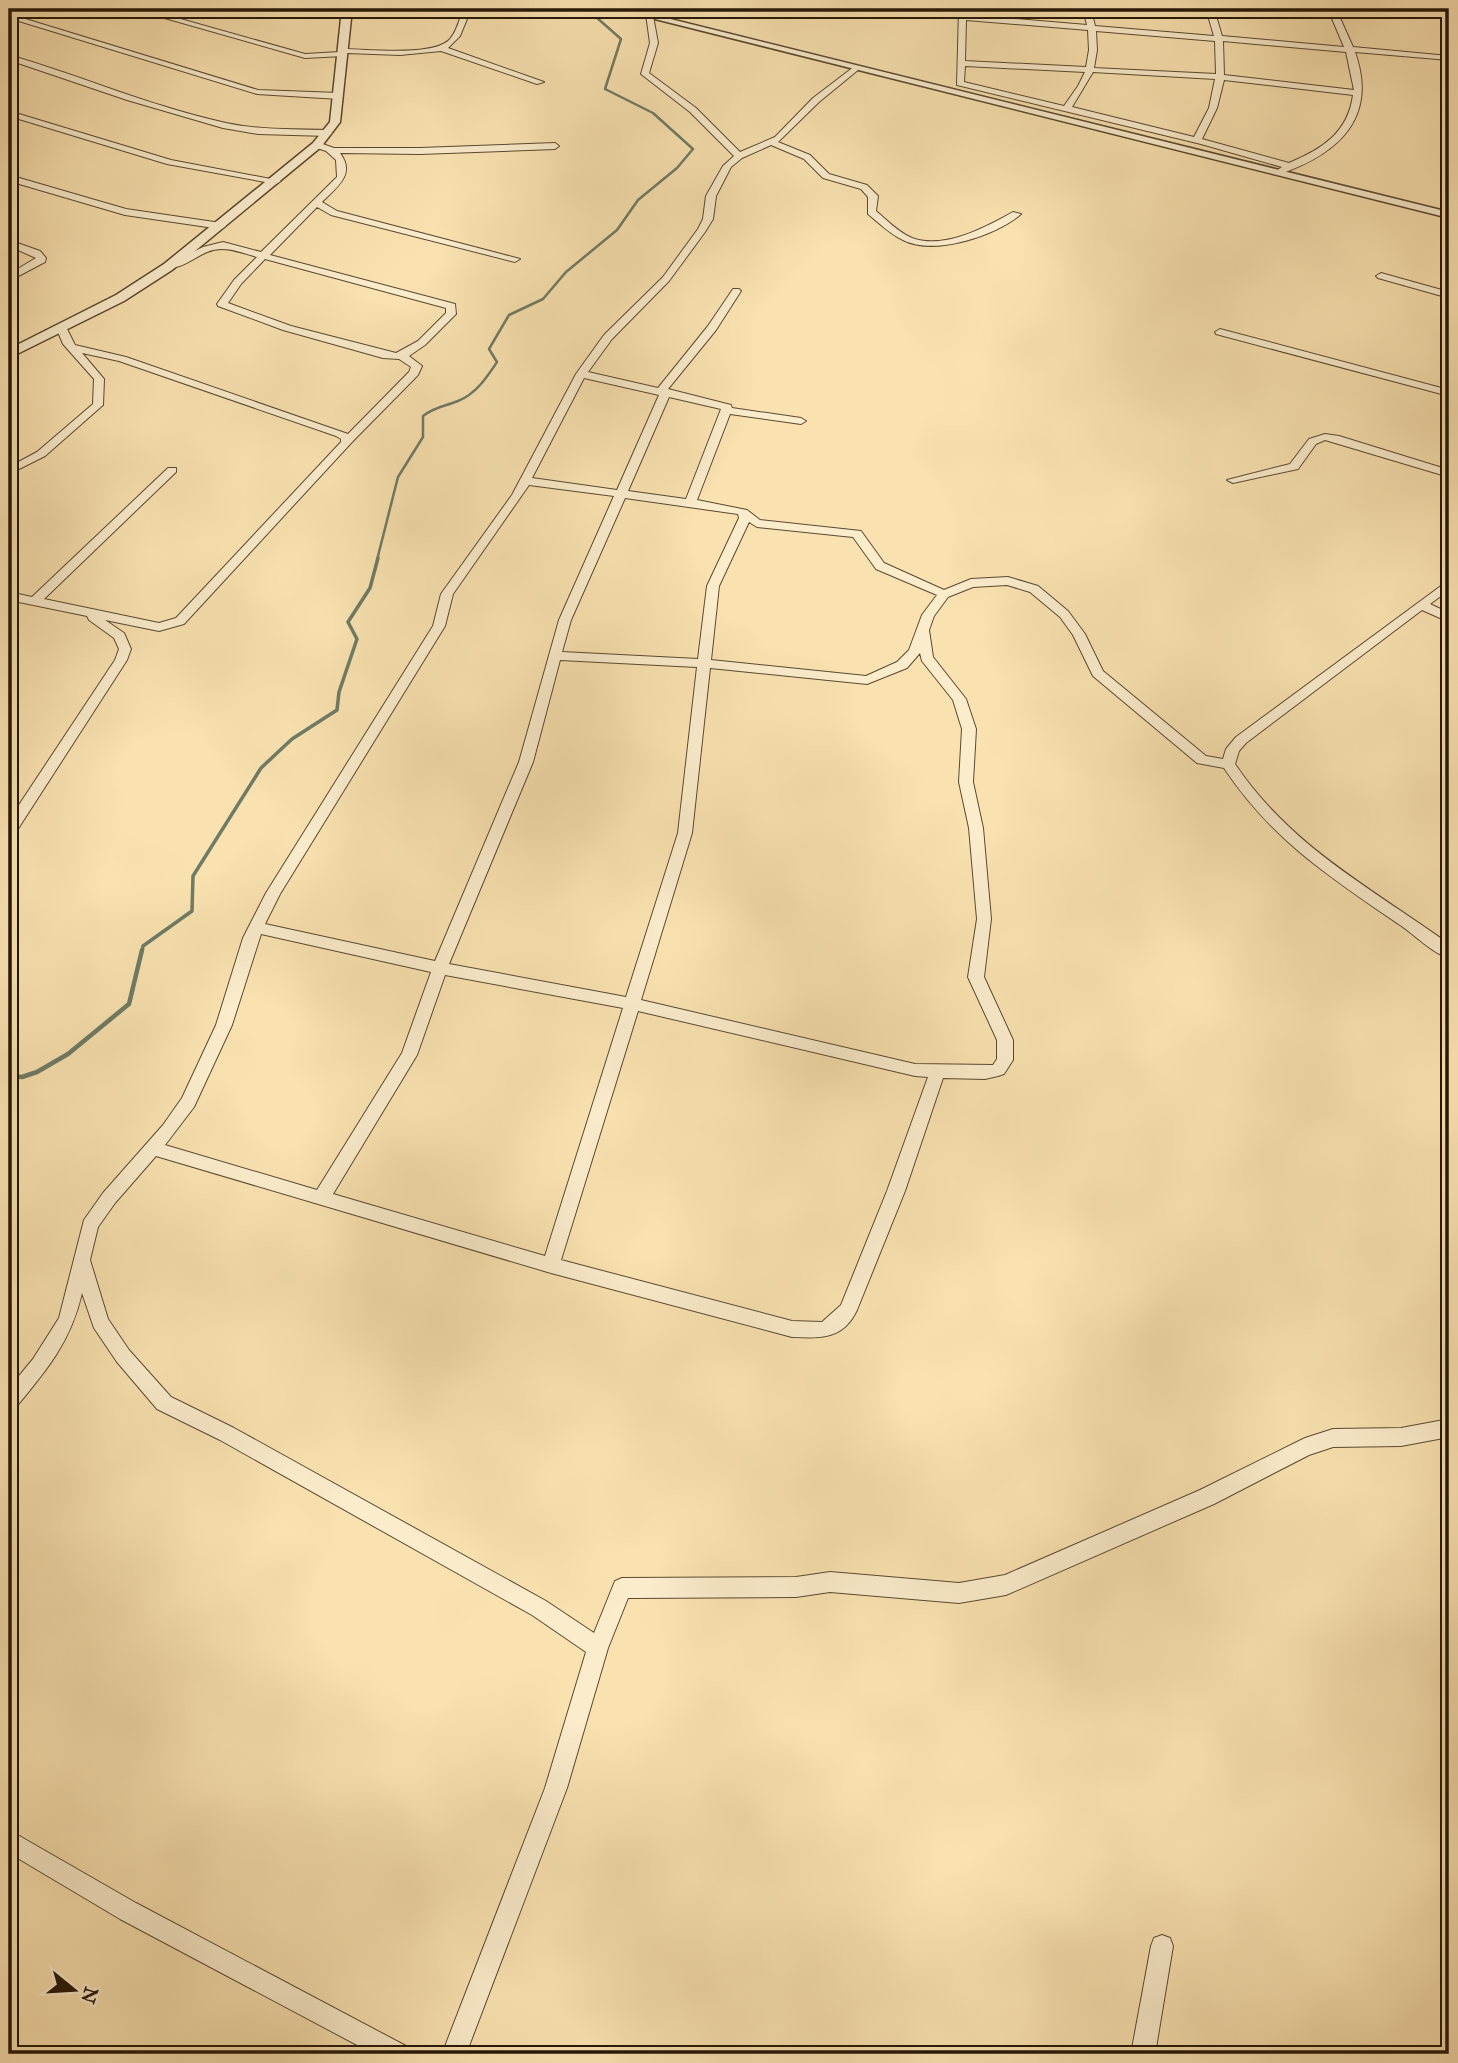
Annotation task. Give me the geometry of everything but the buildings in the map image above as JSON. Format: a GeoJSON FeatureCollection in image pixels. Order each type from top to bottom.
{"type":"FeatureCollection","features":[{"type":"Feature","properties":{"kind":"street"},"geometry":{"type":"LineString","coordinates":[[137,9],[305,56],[441,48],[452,43],[467,9]]}},
{"type":"Feature","properties":{"kind":"street"},"geometry":{"type":"LineString","coordinates":[[9,354],[120,298],[168,267],[275,181],[328,133],[335,122],[339,96],[346,13],[294,9]]}},
{"type":"Feature","properties":{"kind":"street"},"geometry":{"type":"LineString","coordinates":[[620,9],[649,13],[855,68],[1449,215]]}},
{"type":"Feature","properties":{"kind":"street"},"geometry":{"type":"LineString","coordinates":[[1065,110],[1092,71],[1093,29],[1087,9]]}},
{"type":"Feature","properties":{"kind":"street"},"geometry":{"type":"LineString","coordinates":[[1198,140],[1223,77],[1220,37],[1210,9]]}},
{"type":"Feature","properties":{"kind":"street"},"geometry":{"type":"LineString","coordinates":[[1278,173],[1337,140],[1345,130],[1360,93],[1351,50],[1332,9]]}},
{"type":"Feature","properties":{"kind":"street"},"geometry":{"type":"LineString","coordinates":[[1412,9],[1449,12]]}},
{"type":"Feature","properties":{"kind":"street"},"geometry":{"type":"LineString","coordinates":[[649,13],[654,43],[645,74],[692,110],[739,156]]}},
{"type":"Feature","properties":{"kind":"street"},"geometry":{"type":"LineString","coordinates":[[1289,166],[1198,140],[960,83],[963,63],[963,13],[1093,29],[1220,37],[1449,58]]}},
{"type":"Feature","properties":{"kind":"street"},"geometry":{"type":"LineString","coordinates":[[9,16],[257,92],[339,96]]}},
{"type":"Feature","properties":{"kind":"street"},"geometry":{"type":"LineString","coordinates":[[441,48],[540,82]]}},
{"type":"Feature","properties":{"kind":"street"},"geometry":{"type":"LineString","coordinates":[[9,57],[130,98],[223,125],[258,131],[328,133]]}},
{"type":"Feature","properties":{"kind":"street"},"geometry":{"type":"LineString","coordinates":[[963,63],[1223,77],[1360,93]]}},
{"type":"Feature","properties":{"kind":"street"},"geometry":{"type":"LineString","coordinates":[[9,1401],[40,1365],[67,1320],[74,1304],[81,1258],[90,1226],[109,1198],[154,1149],[188,1102],[224,1025],[256,927],[273,893],[439,626],[447,594],[504,517],[526,481],[581,374],[608,337],[666,279],[702,230],[708,219],[716,186],[727,166],[739,156],[773,143],[816,100],[855,68]]}},
{"type":"Feature","properties":{"kind":"street"},"geometry":{"type":"LineString","coordinates":[[9,113],[170,162],[275,181]]}},
{"type":"Feature","properties":{"kind":"street"},"geometry":{"type":"LineString","coordinates":[[773,143],[807,157],[826,176],[864,187],[873,196],[871,212],[907,239],[917,243],[951,240],[986,231],[1016,214]]}},
{"type":"Feature","properties":{"kind":"street"},"geometry":{"type":"LineString","coordinates":[[317,145],[335,150],[420,151],[555,146]]}},
{"type":"Feature","properties":{"kind":"street"},"geometry":{"type":"LineString","coordinates":[[9,596],[159,627],[180,621],[347,440],[414,373],[417,366],[403,358],[309,335],[224,306],[223,299],[341,178],[341,157],[335,150]]}},
{"type":"Feature","properties":{"kind":"street"},"geometry":{"type":"LineString","coordinates":[[9,178],[125,212],[221,226]]}},
{"type":"Feature","properties":{"kind":"street"},"geometry":{"type":"LineString","coordinates":[[316,202],[334,213],[515,259]]}},
{"type":"Feature","properties":{"kind":"street"},"geometry":{"type":"LineString","coordinates":[[9,243],[37,253],[41,258],[9,278]]}},
{"type":"Feature","properties":{"kind":"street"},"geometry":{"type":"LineString","coordinates":[[168,267],[218,245],[451,306],[451,314],[403,358]]}},
{"type":"Feature","properties":{"kind":"street"},"geometry":{"type":"LineString","coordinates":[[1381,276],[1449,295]]}},
{"type":"Feature","properties":{"kind":"street"},"geometry":{"type":"LineString","coordinates":[[322,1197],[409,1055],[440,968],[516,790],[534,737],[565,620],[664,391],[712,328],[736,291]]}},
{"type":"Feature","properties":{"kind":"street"},"geometry":{"type":"LineString","coordinates":[[9,471],[41,454],[98,405],[99,379],[71,347],[61,327]]}},
{"type":"Feature","properties":{"kind":"street"},"geometry":{"type":"LineString","coordinates":[[1220,332],[1449,393]]}},
{"type":"Feature","properties":{"kind":"street"},"geometry":{"type":"LineString","coordinates":[[71,347],[122,359],[340,435],[347,440]]}},
{"type":"Feature","properties":{"kind":"street"},"geometry":{"type":"LineString","coordinates":[[581,374],[724,404],[728,411]]}},
{"type":"Feature","properties":{"kind":"street"},"geometry":{"type":"LineString","coordinates":[[728,411],[801,421]]}},
{"type":"Feature","properties":{"kind":"street"},"geometry":{"type":"LineString","coordinates":[[691,502],[728,411]]}},
{"type":"Feature","properties":{"kind":"street"},"geometry":{"type":"LineString","coordinates":[[1233,480],[1294,467],[1302,460],[1312,441],[1321,436],[1342,440],[1449,474]]}},
{"type":"Feature","properties":{"kind":"street"},"geometry":{"type":"LineString","coordinates":[[34,602],[173,470]]}},
{"type":"Feature","properties":{"kind":"street"},"geometry":{"type":"LineString","coordinates":[[526,481],[691,502],[738,510],[757,523],[857,534],[880,566],[944,594]]}},
{"type":"Feature","properties":{"kind":"street"},"geometry":{"type":"LineString","coordinates":[[551,1265],[685,833],[713,586],[745,514]]}},
{"type":"Feature","properties":{"kind":"street"},"geometry":{"type":"LineString","coordinates":[[555,656],[703,664],[867,680],[902,665],[915,651],[928,615],[944,594],[971,583],[991,580],[1034,589],[1072,624],[1098,673],[1194,755],[1228,764],[1248,794],[1288,835],[1334,873],[1449,951]]}},
{"type":"Feature","properties":{"kind":"street"},"geometry":{"type":"LineString","coordinates":[[1228,764],[1233,749],[1241,740],[1449,584]]}},
{"type":"Feature","properties":{"kind":"street"},"geometry":{"type":"LineString","coordinates":[[1422,605],[1449,618]]}},
{"type":"Feature","properties":{"kind":"street"},"geometry":{"type":"LineString","coordinates":[[9,831],[114,671],[125,649],[120,636],[85,612]]}},
{"type":"Feature","properties":{"kind":"street"},"geometry":{"type":"LineString","coordinates":[[256,927],[440,968],[632,1004],[885,1064],[937,1073],[998,1070],[1003,1065],[1007,1049],[1000,1026],[976,977],[984,919],[976,828],[965,782],[970,729],[959,699],[927,658],[923,630]]}},
{"type":"Feature","properties":{"kind":"street"},"geometry":{"type":"LineString","coordinates":[[154,1149],[551,1265],[792,1329],[826,1330],[848,1310],[896,1191],[937,1073]]}},
{"type":"Feature","properties":{"kind":"street"},"geometry":{"type":"LineString","coordinates":[[81,1258],[100,1322],[123,1356],[164,1403],[227,1434],[527,1602],[598,1648]]}},
{"type":"Feature","properties":{"kind":"street"},"geometry":{"type":"LineString","coordinates":[[454,2054],[556,1788],[598,1648],[622,1588],[796,1587],[830,1582],[940,1593],[988,1589],[1006,1585],[1182,1508],[1324,1441],[1353,1435],[1401,1437],[1449,1428]]}},
{"type":"Feature","properties":{"kind":"street"},"geometry":{"type":"LineString","coordinates":[[9,1842],[128,1911],[398,2054]]}},
{"type":"Feature","properties":{"kind":"street"},"geometry":{"type":"LineString","coordinates":[[1143,2054],[1162,1946]]}},
{"type":"Feature","properties":{"kind":"waterway"},"geometry":{"type":"LineString","coordinates":[[377,560],[398,477],[423,437],[423,416],[476,390],[497,362],[489,349],[509,315],[543,299],[566,272],[617,230],[638,200],[677,168],[693,149],[653,113],[605,89],[621,39],[587,9]]}},
{"type":"Feature","properties":{"kind":"waterway"},"geometry":{"type":"LineString","coordinates":[[142,952],[143,946],[192,911],[193,876],[261,768],[292,739],[337,710],[339,692],[357,639],[348,622],[370,588],[378,558]]}},
{"type":"Feature","properties":{"kind":"waterway"},"geometry":{"type":"LineString","coordinates":[[9,1076],[22,1077],[37,1072],[68,1054],[129,1004],[142,950]]}}]}
